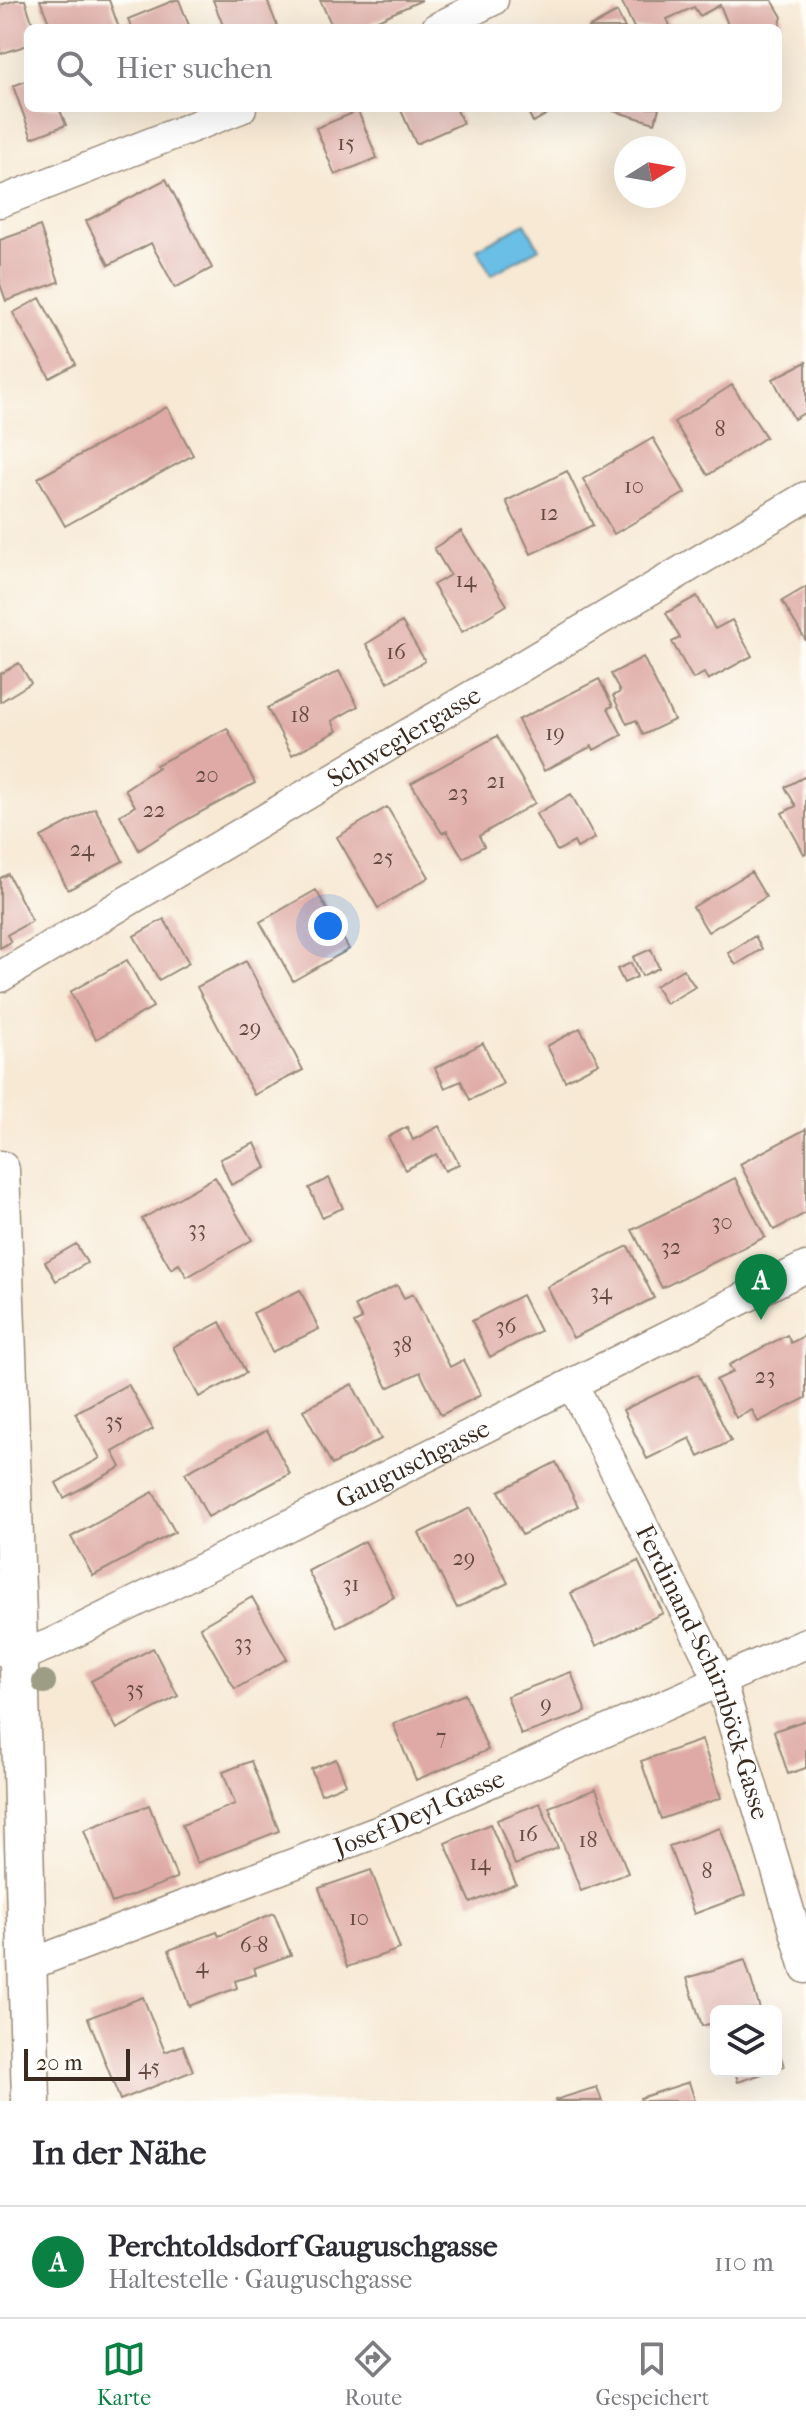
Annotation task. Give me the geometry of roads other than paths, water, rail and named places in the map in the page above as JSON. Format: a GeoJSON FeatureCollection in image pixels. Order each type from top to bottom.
{"type":"FeatureCollection","features":[{"type":"Feature","properties":{"kind":"street"},"geometry":{"type":"LineString","coordinates":[[445,24],[493,0]]}},
{"type":"Feature","properties":{"kind":"street"},"geometry":{"type":"LineString","coordinates":[[0,202],[231,112]]}},
{"type":"Feature","properties":{"kind":"street","name":"Schweglergasse"},"geometry":{"type":"LineString","coordinates":[[0,977],[806,497]]}},
{"type":"Feature","properties":{"kind":"street"},"geometry":{"type":"LineString","coordinates":[[0,1170],[9,1653],[31,2101]]}},
{"type":"Feature","properties":{"kind":"street","name":"Gauguschgasse"},"geometry":{"type":"LineString","coordinates":[[9,1653],[53,1643],[806,1267]]}},
{"type":"Feature","properties":{"kind":"street","name":"Ferdinand-Schirnböck-Gasse"},"geometry":{"type":"LineString","coordinates":[[573,1385],[721,1683],[806,1968]]}},
{"type":"Feature","properties":{"kind":"street","name":"Josef-Deyl-Gasse"},"geometry":{"type":"LineString","coordinates":[[26,1966],[377,1832],[806,1643]]}},
{"type":"Feature","properties":{"kind":"water"},"geometry":{"type":"Polygon","coordinates":[[[525,223],[539,248],[491,275],[477,249],[525,223]]]}},
{"type":"Feature","properties":{"kind":"place","name":"Perchtoldsdorf Gauguschgasse"},"geometry":{"type":"Point","coordinates":[761,1320]}}]}
